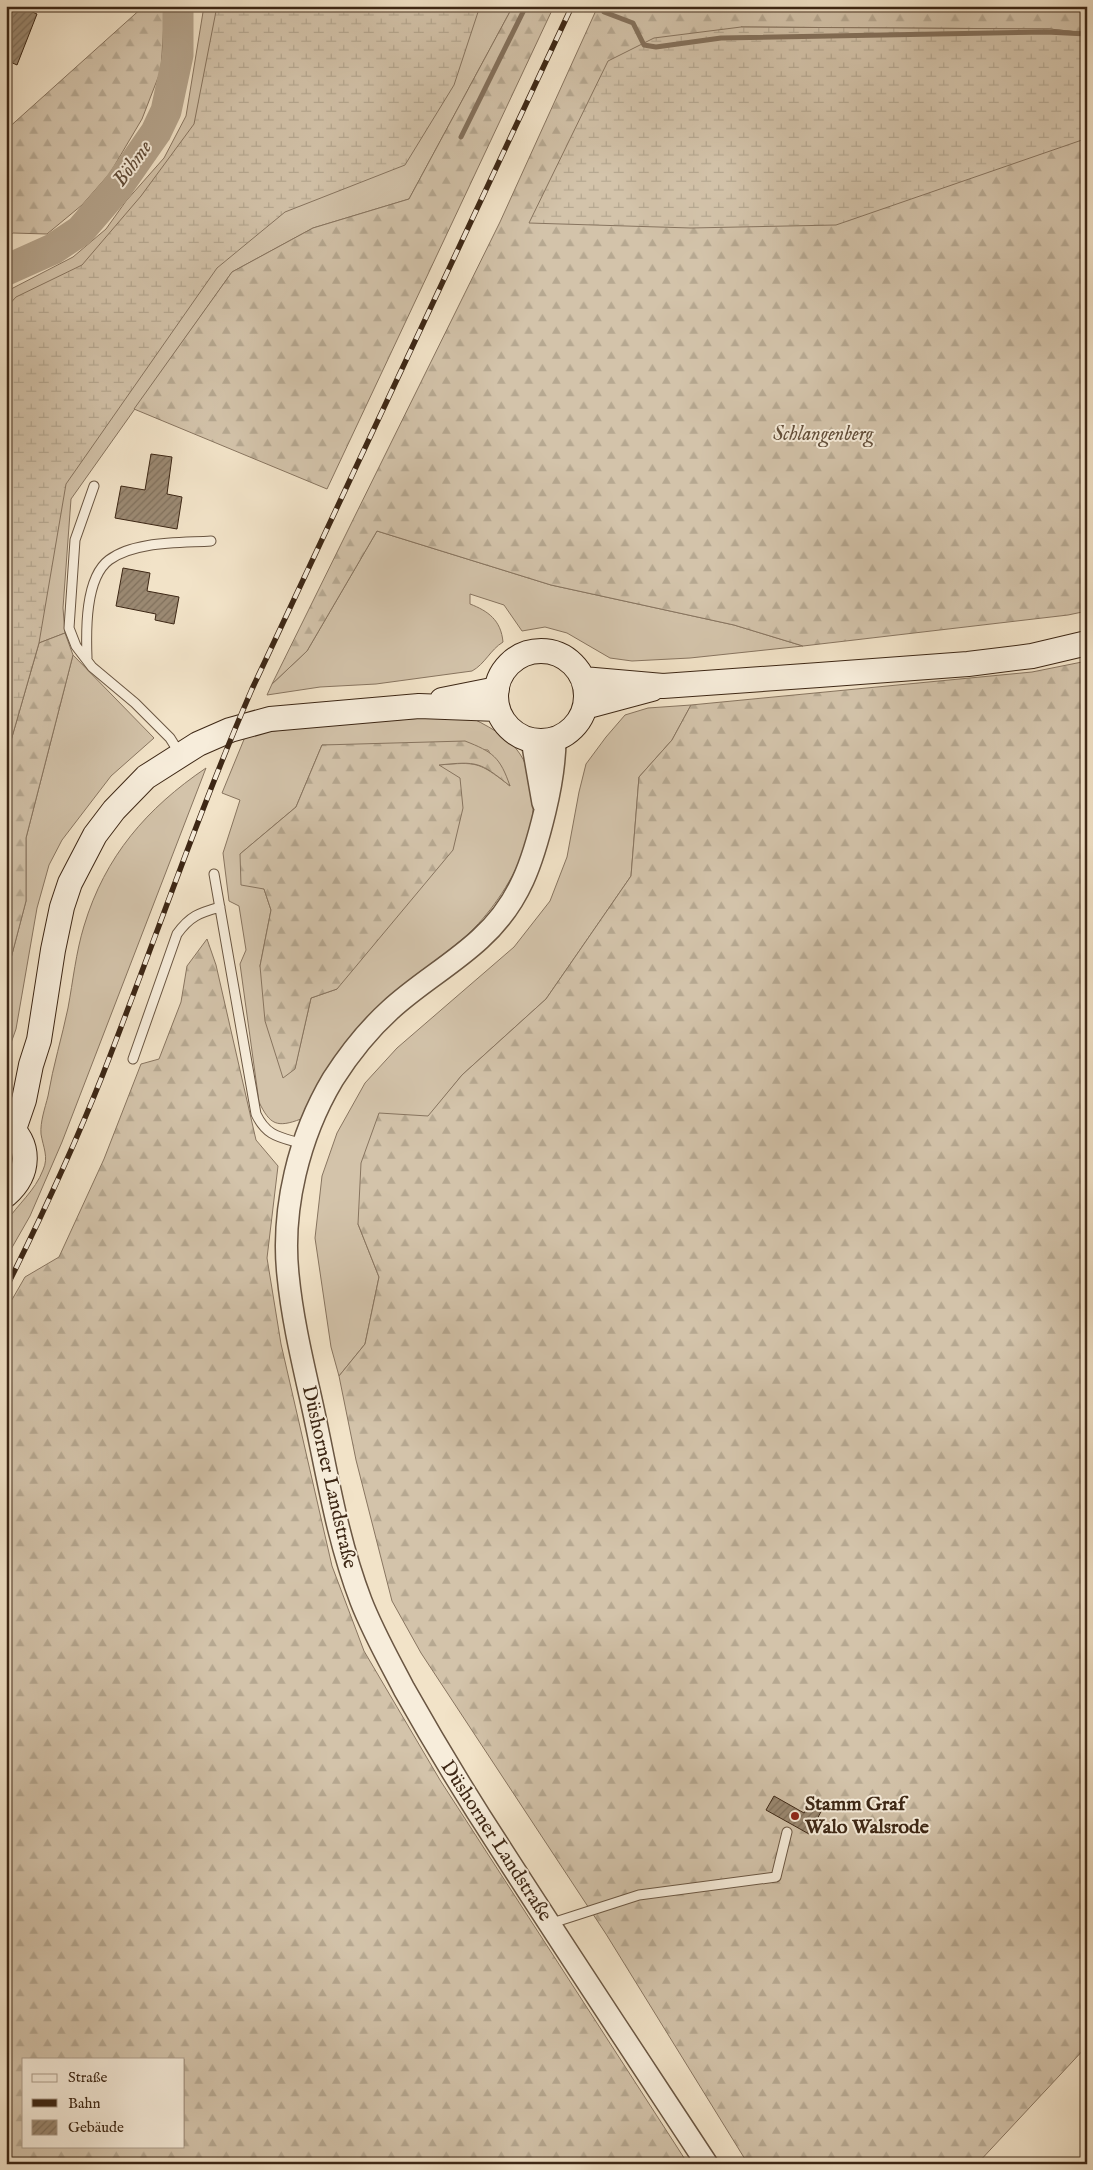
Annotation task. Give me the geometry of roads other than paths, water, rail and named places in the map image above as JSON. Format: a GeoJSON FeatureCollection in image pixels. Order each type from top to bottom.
{"type":"FeatureCollection","features":[{"type":"Feature","properties":{"kind":"main road"},"geometry":{"type":"LineString","coordinates":[[583,679],[664,686],[968,664],[1032,656],[1087,643]]}},
{"type":"Feature","properties":{"kind":"main road"},"geometry":{"type":"LineString","coordinates":[[536,651],[555,653],[564,657],[578,670],[583,679],[586,697],[585,707],[574,726],[543,739],[515,732],[508,726],[498,699],[504,671],[510,663],[522,655],[536,651]]}},
{"type":"Feature","properties":{"kind":"main road"},"geometry":{"type":"LineString","coordinates":[[585,707],[664,686]]}},
{"type":"Feature","properties":{"kind":"main road"},"geometry":{"type":"LineString","coordinates":[[6,1195],[18,1182],[25,1164],[21,1140],[10,1126],[24,1100],[30,1065],[42,1023],[62,907],[70,883],[83,856],[96,835],[130,792],[146,777],[180,754],[222,733],[270,719],[498,699]]}},
{"type":"Feature","properties":{"kind":"main road"},"geometry":{"type":"LineString","coordinates":[[6,1097],[30,1065]]}},
{"type":"Feature","properties":{"kind":"street","name":"Düshorner Landstraße"},"geometry":{"type":"LineString","coordinates":[[543,739],[554,774],[551,793],[537,845],[526,877],[501,917],[477,942],[391,1009],[362,1040],[332,1081],[303,1144],[293,1184],[287,1228],[287,1272],[296,1335],[312,1402],[334,1519],[345,1556],[378,1642],[441,1756],[707,2164]]}},
{"type":"Feature","properties":{"kind":"lane"},"geometry":{"type":"LineString","coordinates":[[94,486],[75,540],[69,628],[76,646],[100,676],[135,703],[170,738],[180,754]]}},
{"type":"Feature","properties":{"kind":"lane"},"geometry":{"type":"LineString","coordinates":[[87,658],[88,620],[94,580],[109,560],[136,548],[211,541]]}},
{"type":"Feature","properties":{"kind":"lane"},"geometry":{"type":"LineString","coordinates":[[214,874],[256,1114],[261,1125],[274,1136],[303,1144]]}},
{"type":"Feature","properties":{"kind":"lane"},"geometry":{"type":"LineString","coordinates":[[132,1059],[177,934],[186,922],[200,912],[220,907]]}},
{"type":"Feature","properties":{"kind":"lane"},"geometry":{"type":"LineString","coordinates":[[549,1924],[639,1895],[776,1877],[787,1832]]}},
{"type":"Feature","properties":{"kind":"waterway","name":"Böhme"},"geometry":{"type":"LineString","coordinates":[[6,270],[53,249],[80,231],[117,188],[156,132],[166,111],[178,55],[178,6]]}},
{"type":"Feature","properties":{"kind":"waterway"},"geometry":{"type":"LineString","coordinates":[[461,137],[526,6]]}},
{"type":"Feature","properties":{"kind":"waterway"},"geometry":{"type":"LineString","coordinates":[[604,12],[633,23],[644,45],[656,47],[721,38],[1046,32],[1087,34]]}},
{"type":"Feature","properties":{"kind":"railway"},"geometry":{"type":"LineString","coordinates":[[6,1288],[57,1182],[92,1101],[213,785],[252,689],[572,6]]}},
{"type":"Feature","properties":{"kind":"place","name":"Stamm Graf Walo Walsrode"},"geometry":{"type":"Point","coordinates":[795,1816]}},
{"type":"Feature","properties":{"kind":"park label","name":"Schlangenberg"},"geometry":{"type":"Point","coordinates":[823,434]}}]}
